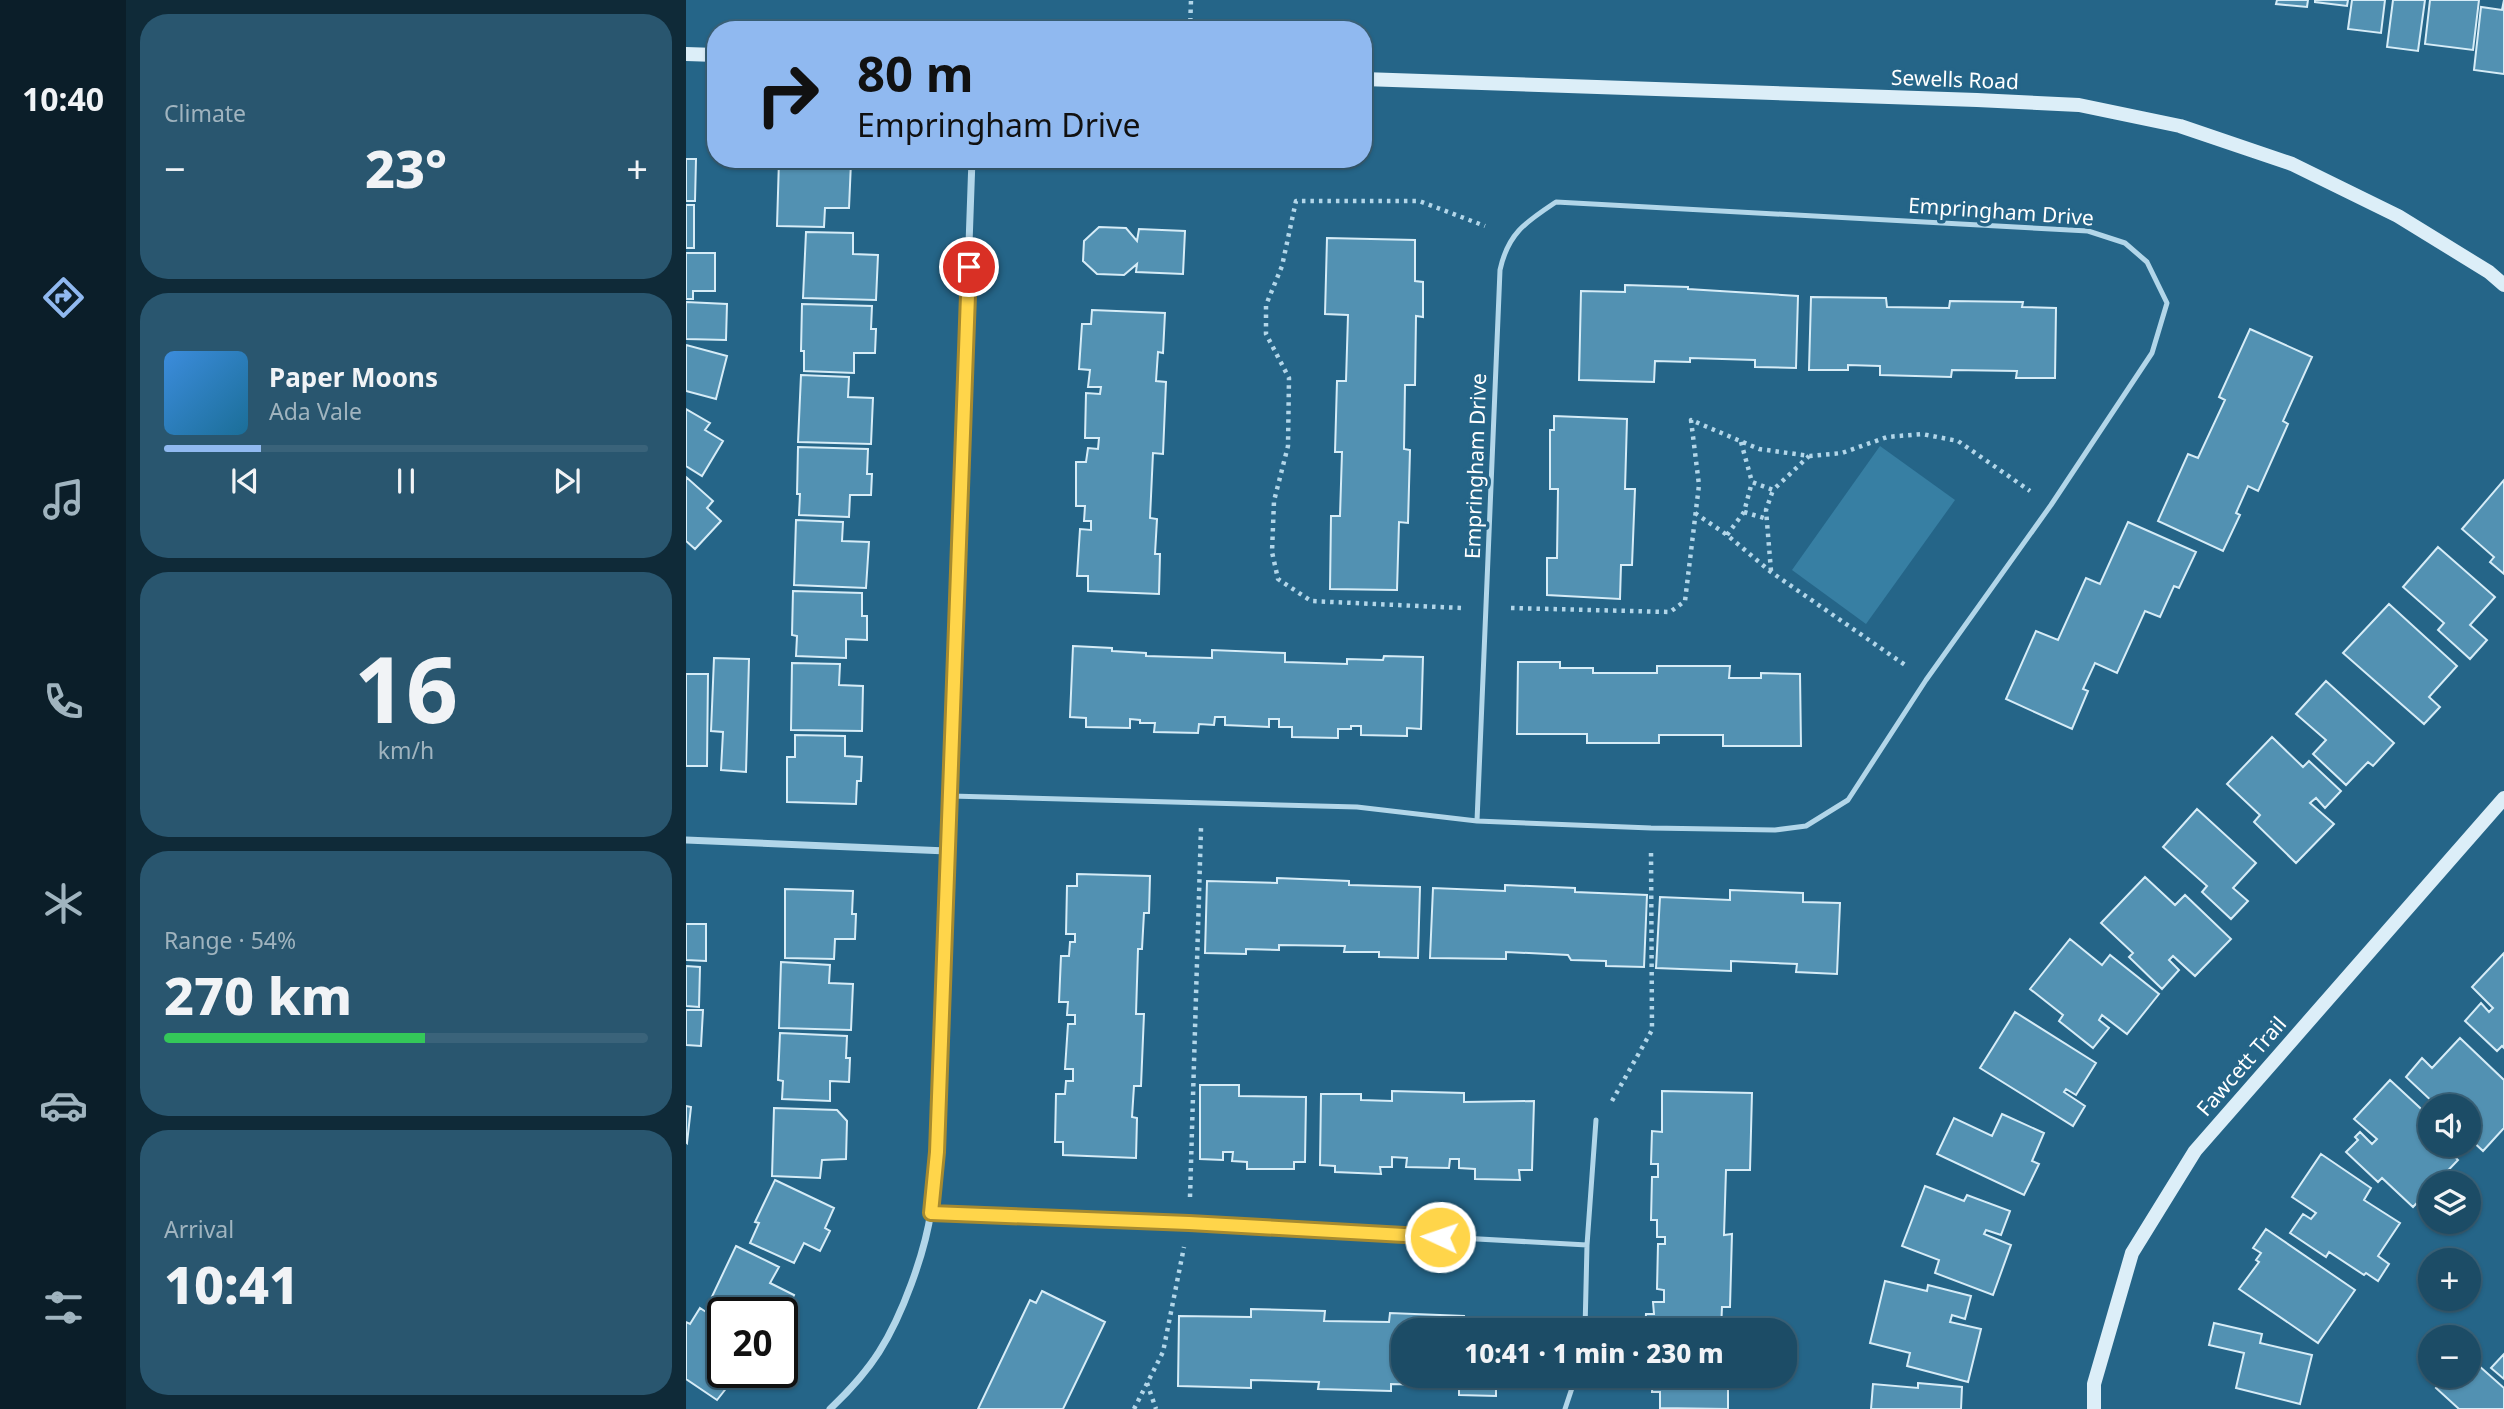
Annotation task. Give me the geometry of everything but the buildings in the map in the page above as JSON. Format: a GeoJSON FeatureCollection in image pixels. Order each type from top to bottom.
{"type":"FeatureCollection","features":[{"type":"Feature","properties":{"kind":"street"},"geometry":{"type":"LineString","coordinates":[[686,54],[707,55]]}},
{"type":"Feature","properties":{"kind":"street","name":"Sewells Road"},"geometry":{"type":"LineString","coordinates":[[1372,79],[2079,105],[2180,126],[2292,164],[2398,216],[2488,272],[2504,285]]}},
{"type":"Feature","properties":{"kind":"street"},"geometry":{"type":"LineString","coordinates":[[830,1409],[854,1386],[880,1351],[920,1258],[931,1213],[937,1152],[972,168]]}},
{"type":"Feature","properties":{"kind":"street","name":"Fawcett Trail"},"geometry":{"type":"LineString","coordinates":[[2094,1409],[2094,1384],[2132,1253],[2195,1151],[2504,798]]}},
{"type":"Feature","properties":{"kind":"street"},"geometry":{"type":"LineString","coordinates":[[686,840],[947,850]]}},
{"type":"Feature","properties":{"kind":"lane","name":"Empringham Drive"},"geometry":{"type":"LineString","coordinates":[[950,796],[1357,807],[1477,821],[1651,828],[1775,830],[1807,826],[1848,800],[1926,680],[2051,505],[2152,353],[2167,303],[2147,262],[2125,243],[2088,231],[1556,202],[1530,218],[1512,237],[1504,252],[1500,270],[1477,821]]}},
{"type":"Feature","properties":{"kind":"lane"},"geometry":{"type":"LineString","coordinates":[[1584,1318],[1595,1120]]}},
{"type":"Feature","properties":{"kind":"lane"},"geometry":{"type":"LineString","coordinates":[[931,1213],[1189,1223],[1587,1245]]}},
{"type":"Feature","properties":{"kind":"lane"},"geometry":{"type":"LineString","coordinates":[[1564,1409],[1572,1388]]}},
{"type":"Feature","properties":{"kind":"path"},"geometry":{"type":"LineString","coordinates":[[1190,21],[1191,0]]}},
{"type":"Feature","properties":{"kind":"path"},"geometry":{"type":"LineString","coordinates":[[1485,226],[1419,201],[1296,201],[1282,266],[1266,305],[1266,334],[1289,378],[1288,446],[1274,501],[1272,552],[1278,579],[1311,601],[1461,608],[1670,612],[1685,601],[1699,485],[1691,420],[1759,449],[1810,456],[1842,453],[1887,437],[1922,435],[1958,442],[2051,505]]}},
{"type":"Feature","properties":{"kind":"path"},"geometry":{"type":"LineString","coordinates":[[1727,535],[1744,512],[1752,482],[1741,441]]}},
{"type":"Feature","properties":{"kind":"path"},"geometry":{"type":"LineString","coordinates":[[1771,572],[1766,510],[1773,490],[1810,456]]}},
{"type":"Feature","properties":{"kind":"path"},"geometry":{"type":"LineString","coordinates":[[1752,482],[1773,490]]}},
{"type":"Feature","properties":{"kind":"path"},"geometry":{"type":"LineString","coordinates":[[1744,512],[1767,519]]}},
{"type":"Feature","properties":{"kind":"path"},"geometry":{"type":"LineString","coordinates":[[1695,513],[1727,535],[1771,572],[1926,680]]}},
{"type":"Feature","properties":{"kind":"path"},"geometry":{"type":"LineString","coordinates":[[1134,1409],[1163,1352],[1189,1223],[1202,803]]}},
{"type":"Feature","properties":{"kind":"path"},"geometry":{"type":"LineString","coordinates":[[1595,1120],[1614,1100],[1652,1030],[1651,828]]}},
{"type":"Feature","properties":{"kind":"path"},"geometry":{"type":"LineString","coordinates":[[1147,1383],[1156,1409]]}},
{"type":"Feature","properties":{"kind":"shaded area"},"geometry":{"type":"Polygon","coordinates":[[[1880,446],[1955,500],[1866,624],[1792,570],[1880,446]]]}},
{"type":"Feature","properties":{"kind":"route"},"geometry":{"type":"LineString","coordinates":[[969,267],[937,1152],[931,1213],[1189,1223],[1440,1237]]}}]}
